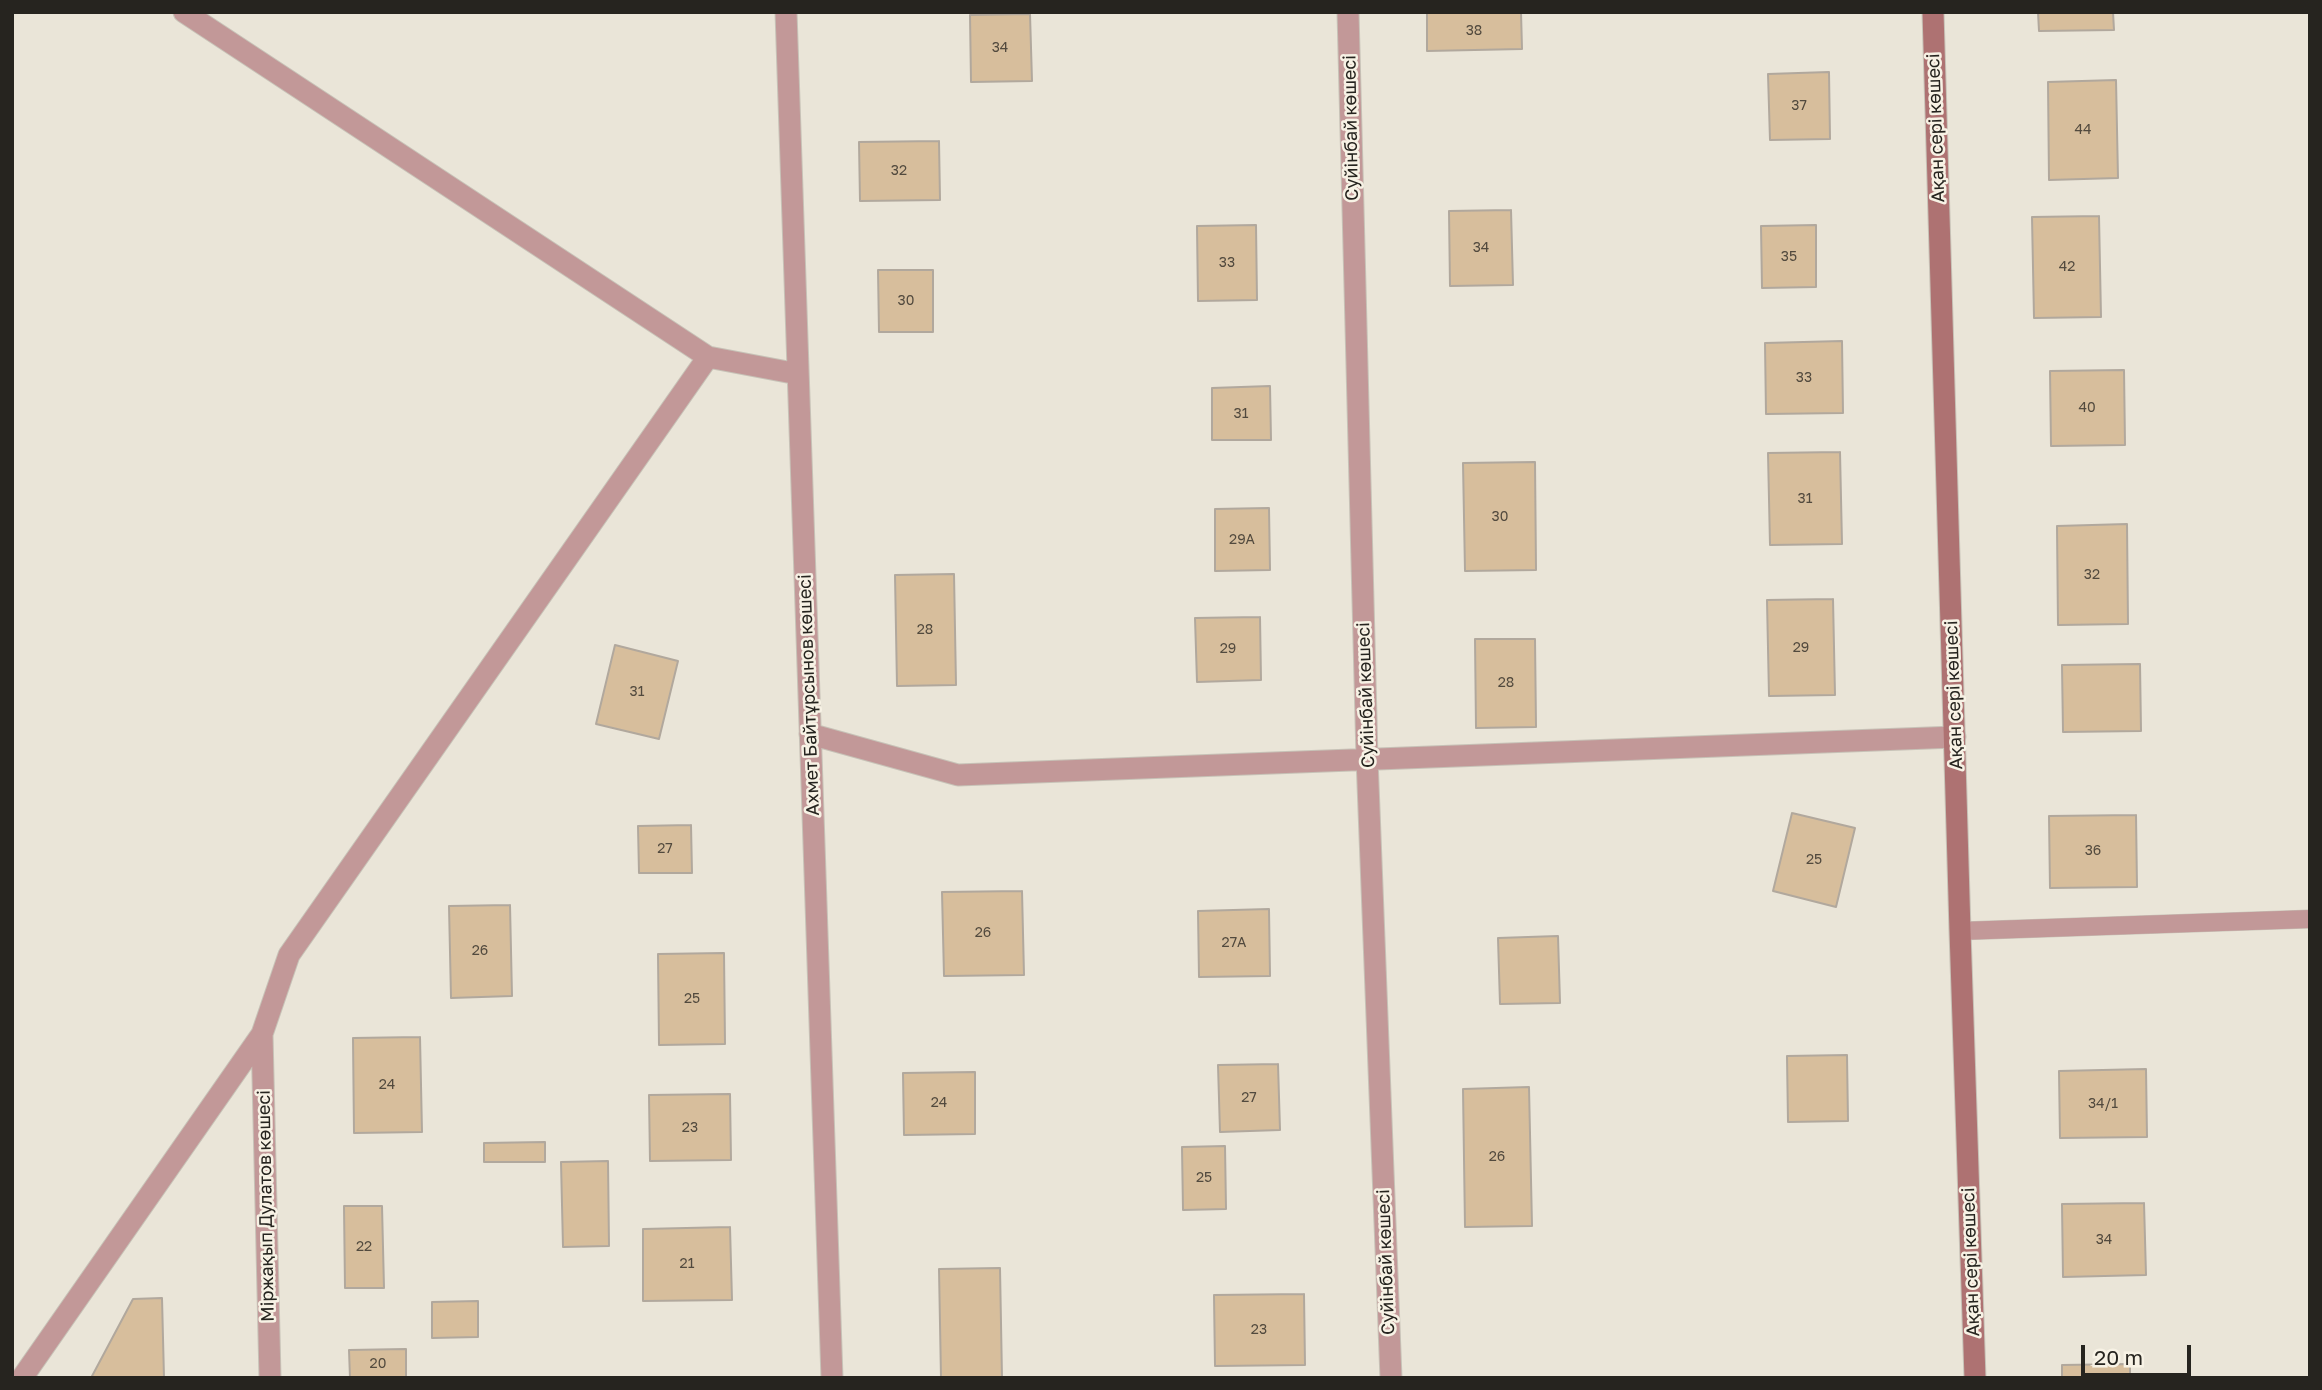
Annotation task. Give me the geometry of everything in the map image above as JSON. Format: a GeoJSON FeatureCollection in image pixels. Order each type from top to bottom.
{"type":"FeatureCollection","features":[{"type":"Feature","properties":{"kind":"street"},"geometry":{"type":"LineString","coordinates":[[184,12],[209,21],[708,357],[798,374]]}},
{"type":"Feature","properties":{"kind":"street","name":"Ахмет Байтұрсынов көшесі"},"geometry":{"type":"LineString","coordinates":[[786,12],[832,1378]]}},
{"type":"Feature","properties":{"kind":"street","name":"Суйінбай көшесі"},"geometry":{"type":"LineString","coordinates":[[1348,12],[1367,758],[1391,1378]]}},
{"type":"Feature","properties":{"kind":"street","name":"Ақан сері көшесі"},"geometry":{"type":"LineString","coordinates":[[1933,12],[1975,1378]]}},
{"type":"Feature","properties":{"kind":"street"},"geometry":{"type":"LineString","coordinates":[[22,1378],[262,1034],[289,955],[708,357]]}},
{"type":"Feature","properties":{"kind":"street"},"geometry":{"type":"LineString","coordinates":[[810,734],[958,775],[1955,737]]}},
{"type":"Feature","properties":{"kind":"street","name":"Міржақып Дулатов көшесі"},"geometry":{"type":"LineString","coordinates":[[262,1034],[270,1378]]}},
{"type":"Feature","properties":{"kind":"lane"},"geometry":{"type":"LineString","coordinates":[[1960,931],[2310,919]]}},
{"type":"Feature","properties":{"kind":"building"},"geometry":{"type":"Polygon","coordinates":[[[1427,12],[1521,12],[1522,49],[1427,51],[1427,12]]]}},
{"type":"Feature","properties":{"kind":"building"},"geometry":{"type":"Polygon","coordinates":[[[2038,12],[2113,12],[2114,30],[2039,31],[2038,12]]]}},
{"type":"Feature","properties":{"kind":"building"},"geometry":{"type":"Polygon","coordinates":[[[1030,14],[1032,81],[971,82],[970,15],[1030,14]]]}},
{"type":"Feature","properties":{"kind":"building"},"geometry":{"type":"Polygon","coordinates":[[[1829,72],[1830,139],[1770,140],[1768,74],[1829,72]]]}},
{"type":"Feature","properties":{"kind":"building"},"geometry":{"type":"Polygon","coordinates":[[[2116,80],[2118,178],[2049,180],[2048,82],[2116,80]]]}},
{"type":"Feature","properties":{"kind":"building"},"geometry":{"type":"Polygon","coordinates":[[[939,141],[940,200],[860,201],[859,142],[939,141]]]}},
{"type":"Feature","properties":{"kind":"building"},"geometry":{"type":"Polygon","coordinates":[[[1511,210],[1513,285],[1450,286],[1449,211],[1511,210]]]}},
{"type":"Feature","properties":{"kind":"building"},"geometry":{"type":"Polygon","coordinates":[[[2099,216],[2101,317],[2034,318],[2032,217],[2099,216]]]}},
{"type":"Feature","properties":{"kind":"building"},"geometry":{"type":"Polygon","coordinates":[[[1256,225],[1257,300],[1198,301],[1197,226],[1256,225]]]}},
{"type":"Feature","properties":{"kind":"building"},"geometry":{"type":"Polygon","coordinates":[[[1816,225],[1816,287],[1762,288],[1761,226],[1816,225]]]}},
{"type":"Feature","properties":{"kind":"building"},"geometry":{"type":"Polygon","coordinates":[[[878,270],[933,270],[933,332],[879,332],[878,270]]]}},
{"type":"Feature","properties":{"kind":"building"},"geometry":{"type":"Polygon","coordinates":[[[1842,341],[1843,413],[1766,414],[1765,343],[1842,341]]]}},
{"type":"Feature","properties":{"kind":"building"},"geometry":{"type":"Polygon","coordinates":[[[2124,370],[2125,445],[2051,446],[2050,371],[2124,370]]]}},
{"type":"Feature","properties":{"kind":"building"},"geometry":{"type":"Polygon","coordinates":[[[1270,386],[1271,440],[1212,440],[1212,388],[1270,386]]]}},
{"type":"Feature","properties":{"kind":"building"},"geometry":{"type":"Polygon","coordinates":[[[1840,452],[1842,544],[1770,545],[1768,453],[1840,452]]]}},
{"type":"Feature","properties":{"kind":"building"},"geometry":{"type":"Polygon","coordinates":[[[1535,462],[1536,570],[1465,571],[1463,463],[1535,462]]]}},
{"type":"Feature","properties":{"kind":"building"},"geometry":{"type":"Polygon","coordinates":[[[1269,508],[1270,570],[1215,571],[1215,509],[1269,508]]]}},
{"type":"Feature","properties":{"kind":"building"},"geometry":{"type":"Polygon","coordinates":[[[2127,524],[2128,624],[2058,625],[2057,526],[2127,524]]]}},
{"type":"Feature","properties":{"kind":"building"},"geometry":{"type":"Polygon","coordinates":[[[954,574],[956,685],[897,686],[895,575],[954,574]]]}},
{"type":"Feature","properties":{"kind":"building"},"geometry":{"type":"Polygon","coordinates":[[[1833,599],[1835,695],[1769,696],[1767,600],[1833,599]]]}},
{"type":"Feature","properties":{"kind":"building"},"geometry":{"type":"Polygon","coordinates":[[[1260,617],[1261,680],[1197,682],[1195,618],[1260,617]]]}},
{"type":"Feature","properties":{"kind":"building"},"geometry":{"type":"Polygon","coordinates":[[[1475,639],[1535,639],[1536,727],[1476,728],[1475,639]]]}},
{"type":"Feature","properties":{"kind":"building"},"geometry":{"type":"Polygon","coordinates":[[[615,645],[678,661],[659,739],[596,724],[615,645]]]}},
{"type":"Feature","properties":{"kind":"building"},"geometry":{"type":"Polygon","coordinates":[[[2140,664],[2141,731],[2063,732],[2062,665],[2140,664]]]}},
{"type":"Feature","properties":{"kind":"building"},"geometry":{"type":"Polygon","coordinates":[[[1792,813],[1855,828],[1836,907],[1773,891],[1792,813]]]}},
{"type":"Feature","properties":{"kind":"building"},"geometry":{"type":"Polygon","coordinates":[[[2136,815],[2137,887],[2050,888],[2049,816],[2136,815]]]}},
{"type":"Feature","properties":{"kind":"building"},"geometry":{"type":"Polygon","coordinates":[[[691,825],[692,873],[639,873],[638,826],[691,825]]]}},
{"type":"Feature","properties":{"kind":"building"},"geometry":{"type":"Polygon","coordinates":[[[1022,891],[1024,975],[944,976],[942,892],[1022,891]]]}},
{"type":"Feature","properties":{"kind":"building"},"geometry":{"type":"Polygon","coordinates":[[[510,905],[512,996],[451,998],[449,906],[510,905]]]}},
{"type":"Feature","properties":{"kind":"building"},"geometry":{"type":"Polygon","coordinates":[[[1269,909],[1270,976],[1199,977],[1198,911],[1269,909]]]}},
{"type":"Feature","properties":{"kind":"building"},"geometry":{"type":"Polygon","coordinates":[[[1558,936],[1560,1003],[1500,1004],[1498,938],[1558,936]]]}},
{"type":"Feature","properties":{"kind":"building"},"geometry":{"type":"Polygon","coordinates":[[[724,953],[725,1044],[659,1045],[658,954],[724,953]]]}},
{"type":"Feature","properties":{"kind":"building"},"geometry":{"type":"Polygon","coordinates":[[[420,1037],[422,1132],[354,1133],[353,1038],[420,1037]]]}},
{"type":"Feature","properties":{"kind":"building"},"geometry":{"type":"Polygon","coordinates":[[[1847,1055],[1848,1121],[1788,1122],[1787,1056],[1847,1055]]]}},
{"type":"Feature","properties":{"kind":"building"},"geometry":{"type":"Polygon","coordinates":[[[1278,1064],[1280,1130],[1220,1132],[1218,1065],[1278,1064]]]}},
{"type":"Feature","properties":{"kind":"building"},"geometry":{"type":"Polygon","coordinates":[[[2146,1069],[2147,1137],[2060,1138],[2059,1071],[2146,1069]]]}},
{"type":"Feature","properties":{"kind":"building"},"geometry":{"type":"Polygon","coordinates":[[[975,1072],[975,1134],[904,1135],[903,1073],[975,1072]]]}},
{"type":"Feature","properties":{"kind":"building"},"geometry":{"type":"Polygon","coordinates":[[[1529,1087],[1532,1226],[1465,1227],[1463,1089],[1529,1087]]]}},
{"type":"Feature","properties":{"kind":"building"},"geometry":{"type":"Polygon","coordinates":[[[730,1094],[731,1160],[650,1161],[649,1095],[730,1094]]]}},
{"type":"Feature","properties":{"kind":"building"},"geometry":{"type":"Polygon","coordinates":[[[545,1142],[545,1162],[484,1162],[484,1143],[545,1142]]]}},
{"type":"Feature","properties":{"kind":"building"},"geometry":{"type":"Polygon","coordinates":[[[1225,1146],[1226,1209],[1183,1210],[1182,1147],[1225,1146]]]}},
{"type":"Feature","properties":{"kind":"building"},"geometry":{"type":"Polygon","coordinates":[[[608,1161],[609,1246],[563,1247],[561,1162],[608,1161]]]}},
{"type":"Feature","properties":{"kind":"building"},"geometry":{"type":"Polygon","coordinates":[[[2144,1203],[2146,1275],[2063,1277],[2062,1204],[2144,1203]]]}},
{"type":"Feature","properties":{"kind":"building"},"geometry":{"type":"Polygon","coordinates":[[[344,1206],[382,1206],[384,1288],[345,1288],[344,1206]]]}},
{"type":"Feature","properties":{"kind":"building"},"geometry":{"type":"Polygon","coordinates":[[[730,1227],[732,1300],[643,1301],[643,1229],[730,1227]]]}},
{"type":"Feature","properties":{"kind":"building"},"geometry":{"type":"Polygon","coordinates":[[[1000,1268],[1002,1378],[941,1378],[939,1269],[1000,1268]]]}},
{"type":"Feature","properties":{"kind":"building"},"geometry":{"type":"Polygon","coordinates":[[[1304,1294],[1305,1365],[1215,1366],[1214,1295],[1304,1294]]]}},
{"type":"Feature","properties":{"kind":"building"},"geometry":{"type":"Polygon","coordinates":[[[162,1298],[164,1378],[91,1378],[133,1299],[162,1298]]]}},
{"type":"Feature","properties":{"kind":"building"},"geometry":{"type":"Polygon","coordinates":[[[478,1301],[478,1337],[432,1338],[432,1302],[478,1301]]]}},
{"type":"Feature","properties":{"kind":"building"},"geometry":{"type":"Polygon","coordinates":[[[406,1349],[406,1378],[350,1378],[349,1350],[406,1349]]]}},
{"type":"Feature","properties":{"kind":"building"},"geometry":{"type":"Polygon","coordinates":[[[2130,1364],[2130,1378],[2062,1378],[2062,1365],[2130,1364]]]}}]}
